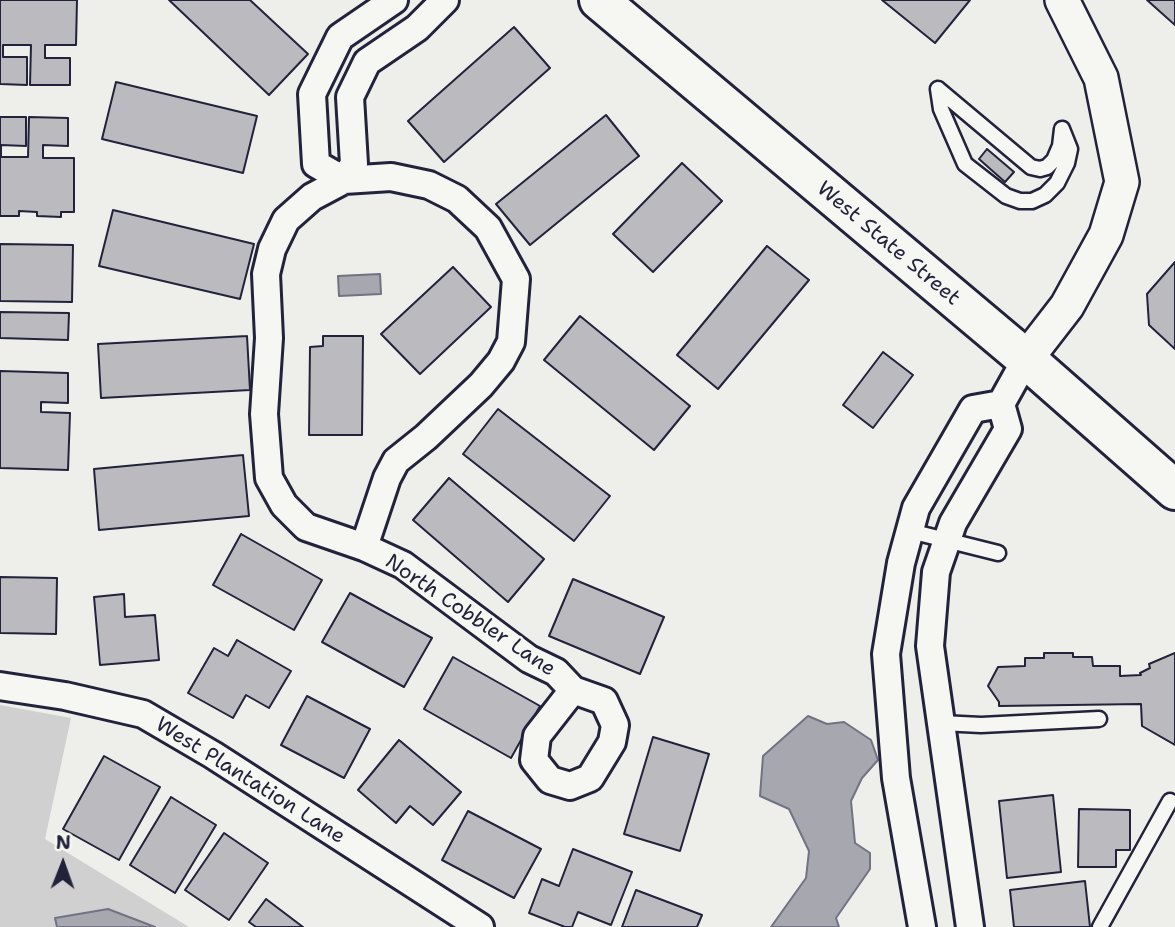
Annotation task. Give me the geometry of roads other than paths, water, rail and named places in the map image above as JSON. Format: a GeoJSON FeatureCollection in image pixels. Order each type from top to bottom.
{"type":"FeatureCollection","features":[{"type":"Feature","properties":{"kind":"main road","name":"West State Street"},"geometry":{"type":"LineString","coordinates":[[599,0],[1026,359],[1175,489]]}},
{"type":"Feature","properties":{"kind":"street"},"geometry":{"type":"LineString","coordinates":[[394,0],[340,37],[312,94],[316,164],[344,180],[355,164],[350,97],[368,62],[416,28],[445,0]]}},
{"type":"Feature","properties":{"kind":"street"},"geometry":{"type":"LineString","coordinates":[[970,927],[930,646],[936,572],[953,523],[1008,429],[1001,404],[1026,359],[1067,306],[1106,235],[1122,182],[1101,78],[1062,0]]}},
{"type":"Feature","properties":{"kind":"street","name":"North Cobbler Lane"},"geometry":{"type":"LineString","coordinates":[[364,547],[387,478],[396,461],[426,437],[501,361],[511,342],[516,279],[488,228],[457,199],[429,185],[391,177],[344,180],[312,197],[286,220],[272,249],[266,274],[269,338],[264,414],[270,478],[284,505],[306,527],[364,547],[402,565],[529,659],[556,673],[573,690]]}},
{"type":"Feature","properties":{"kind":"street"},"geometry":{"type":"LineString","coordinates":[[922,927],[896,778],[886,654],[901,563],[916,508],[972,409],[1001,404]]}},
{"type":"Feature","properties":{"kind":"street","name":"West Plantation Lane"},"geometry":{"type":"LineString","coordinates":[[0,685],[65,696],[142,714],[213,755],[480,927]]}},
{"type":"Feature","properties":{"kind":"lane"},"geometry":{"type":"LineString","coordinates":[[938,89],[1031,167],[1047,167],[1054,159],[1060,146],[1062,129],[1070,149],[1067,163],[1057,183],[1039,198],[1020,201],[1006,196],[965,164],[941,110],[938,89]]}},
{"type":"Feature","properties":{"kind":"lane"},"geometry":{"type":"LineString","coordinates":[[910,531],[998,553]]}},
{"type":"Feature","properties":{"kind":"lane"},"geometry":{"type":"LineString","coordinates":[[940,723],[981,725],[1099,719]]}},
{"type":"Feature","properties":{"kind":"lane"},"geometry":{"type":"LineString","coordinates":[[1100,927],[1170,801]]}}]}
